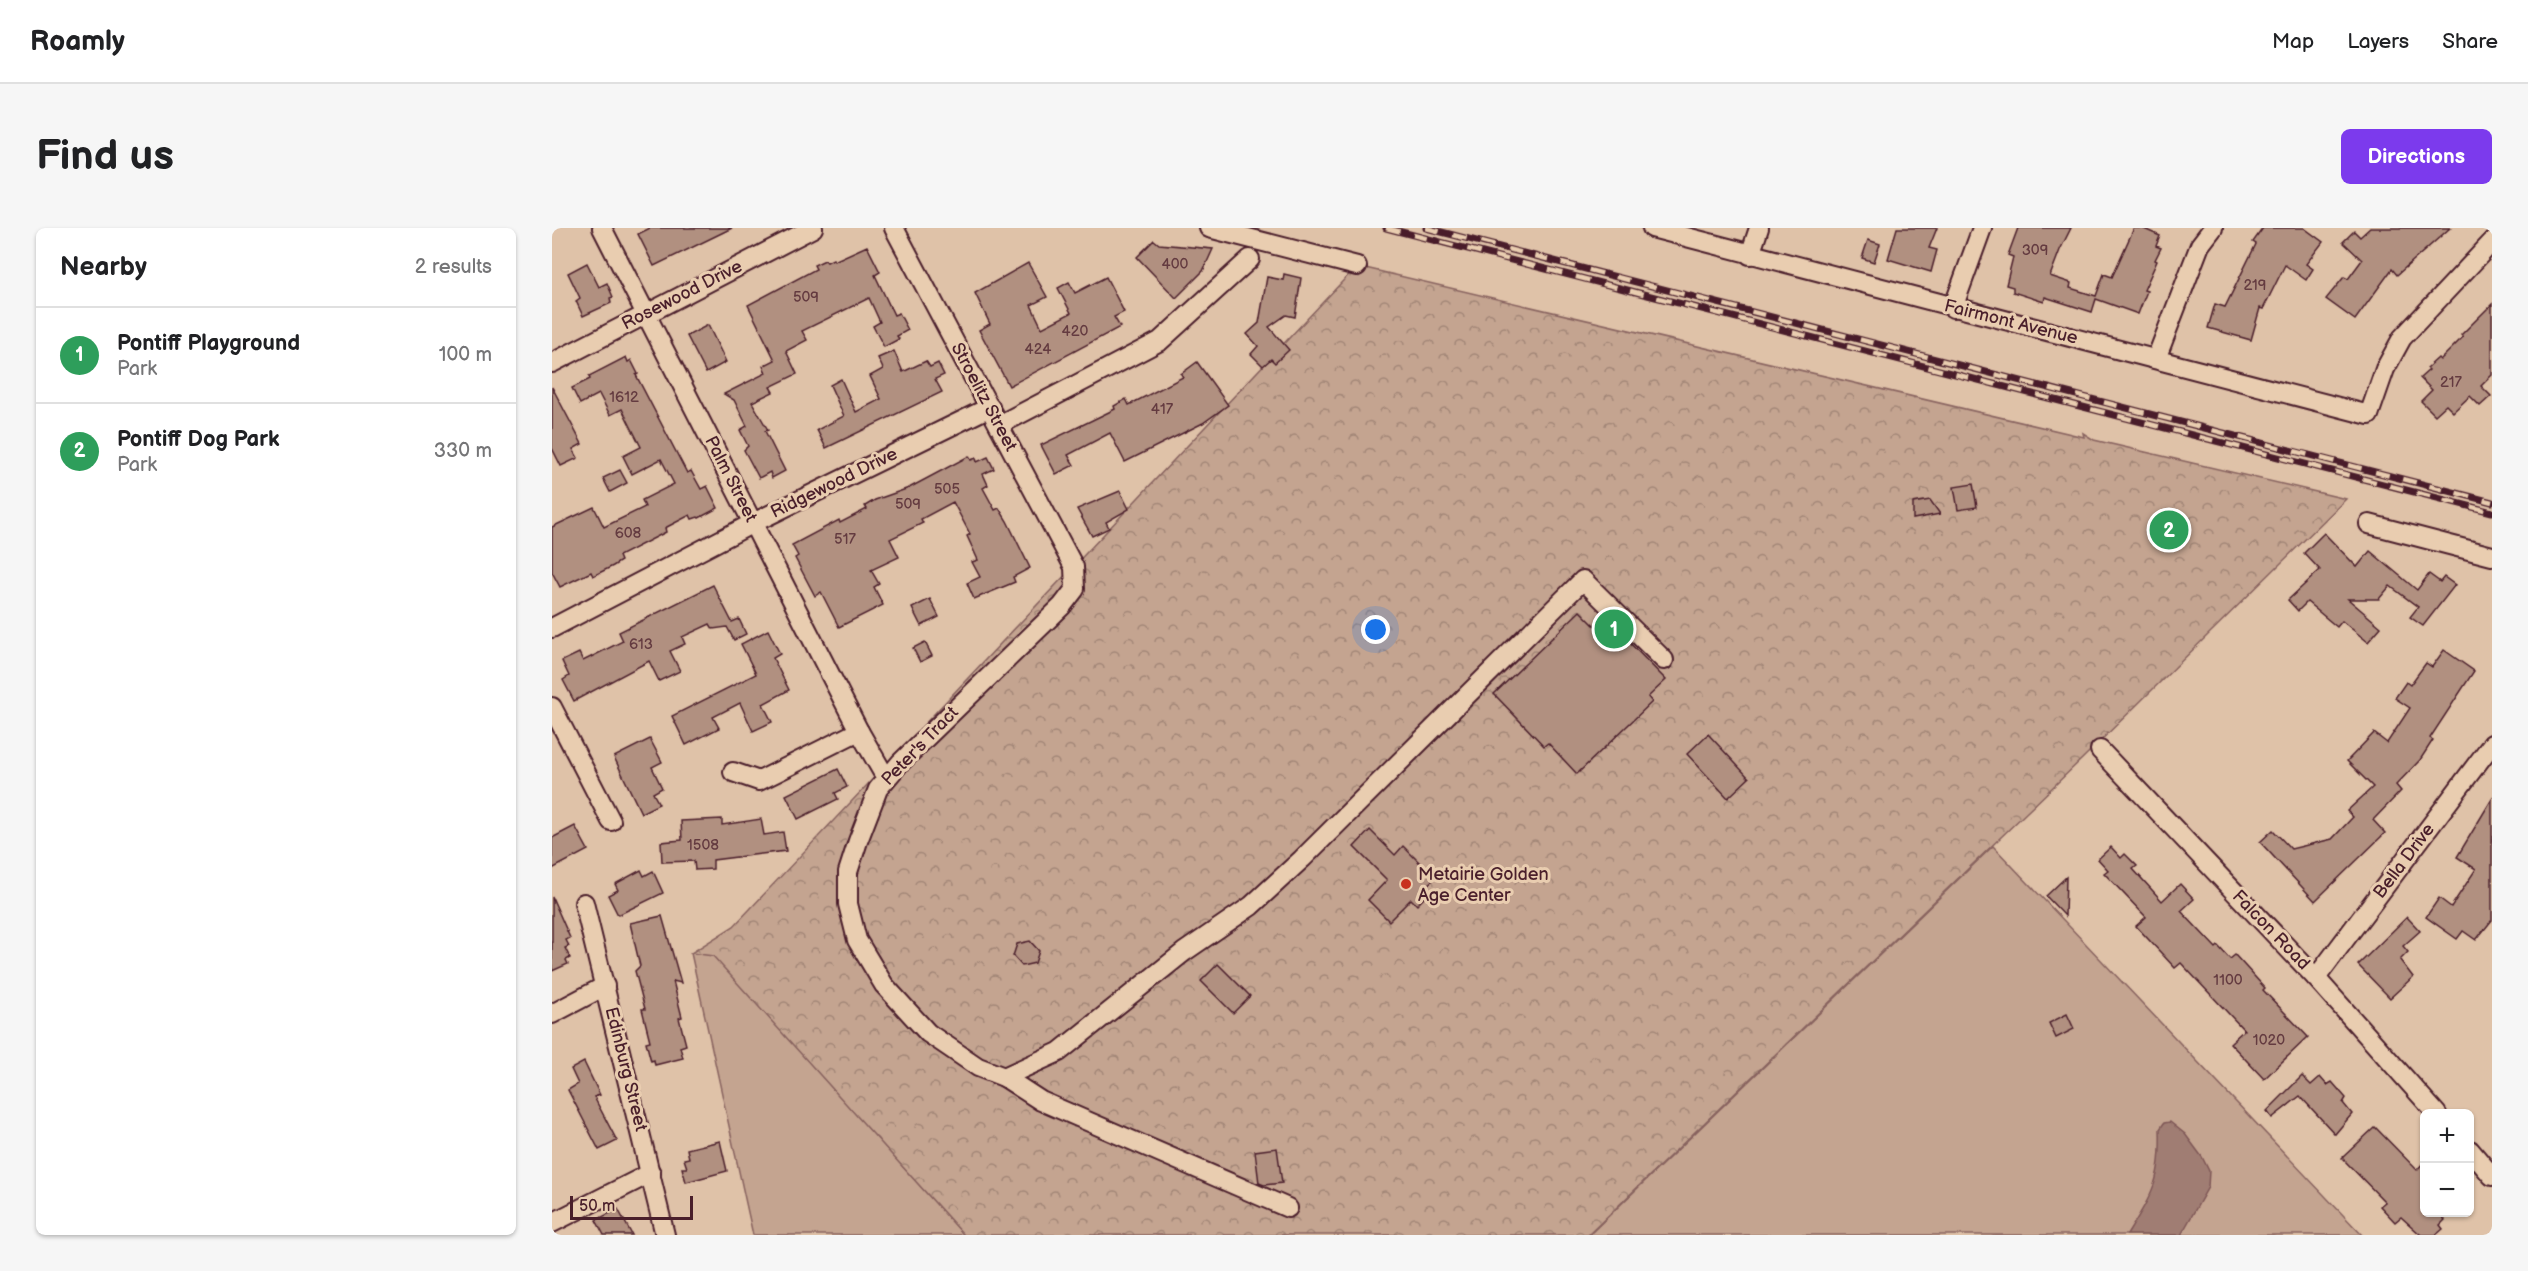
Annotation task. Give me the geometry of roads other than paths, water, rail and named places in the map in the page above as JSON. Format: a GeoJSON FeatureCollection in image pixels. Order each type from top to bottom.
{"type":"FeatureCollection","features":[{"type":"Feature","properties":{"kind":"street","name":"Palm Street"},"geometry":{"type":"LineString","coordinates":[[602,228],[859,730],[886,778]]}},
{"type":"Feature","properties":{"kind":"street","name":"Rosewood Drive"},"geometry":{"type":"LineString","coordinates":[[552,363],[813,228]]}},
{"type":"Feature","properties":{"kind":"street","name":"Stroelitz Street"},"geometry":{"type":"LineString","coordinates":[[894,228],[1074,567]]}},
{"type":"Feature","properties":{"kind":"street"},"geometry":{"type":"LineString","coordinates":[[1209,228],[1357,266]]}},
{"type":"Feature","properties":{"kind":"street","name":"Fairmont Avenue"},"geometry":{"type":"LineString","coordinates":[[1652,228],[2369,415],[2385,369],[2402,338],[2492,242]]}},
{"type":"Feature","properties":{"kind":"street"},"geometry":{"type":"LineString","coordinates":[[1750,255],[1760,228]]}},
{"type":"Feature","properties":{"kind":"street"},"geometry":{"type":"LineString","coordinates":[[1953,308],[1982,228]]}},
{"type":"Feature","properties":{"kind":"street"},"geometry":{"type":"LineString","coordinates":[[2156,359],[2200,246],[2213,228]]}},
{"type":"Feature","properties":{"kind":"street"},"geometry":{"type":"LineString","coordinates":[[999,425],[1160,341],[1250,259]]}},
{"type":"Feature","properties":{"kind":"street","name":"Ridgewood Drive"},"geometry":{"type":"LineString","coordinates":[[552,628],[753,523],[990,407]]}},
{"type":"Feature","properties":{"kind":"street"},"geometry":{"type":"LineString","coordinates":[[2369,524],[2492,556]]}},
{"type":"Feature","properties":{"kind":"street","name":"Peter's Tract"},"geometry":{"type":"LineString","coordinates":[[1074,567],[1076,589],[1071,596],[886,778],[869,809],[848,872],[848,904],[857,940],[884,985],[928,1033],[978,1067],[1004,1077],[1041,1101],[1288,1208]]}},
{"type":"Feature","properties":{"kind":"street"},"geometry":{"type":"LineString","coordinates":[[1004,1077],[1059,1052],[1184,952],[1251,906],[1308,853],[1583,580],[1664,660]]}},
{"type":"Feature","properties":{"kind":"street"},"geometry":{"type":"LineString","coordinates":[[552,707],[611,821]]}},
{"type":"Feature","properties":{"kind":"street"},"geometry":{"type":"LineString","coordinates":[[733,772],[759,781],[859,730]]}},
{"type":"Feature","properties":{"kind":"street","name":"Bella Drive"},"geometry":{"type":"LineString","coordinates":[[2316,978],[2492,744]]}},
{"type":"Feature","properties":{"kind":"street","name":"Falcon Road"},"geometry":{"type":"LineString","coordinates":[[2100,750],[2316,978],[2433,1109]]}},
{"type":"Feature","properties":{"kind":"street","name":"Edinburg Street"},"geometry":{"type":"LineString","coordinates":[[584,903],[665,1235]]}},
{"type":"Feature","properties":{"kind":"street"},"geometry":{"type":"LineString","coordinates":[[552,1014],[605,986]]}},
{"type":"Feature","properties":{"kind":"street"},"geometry":{"type":"LineString","coordinates":[[2474,1156],[2492,1176]]}},
{"type":"Feature","properties":{"kind":"street"},"geometry":{"type":"LineString","coordinates":[[552,1223],[651,1173]]}},
{"type":"Feature","properties":{"kind":"railway"},"geometry":{"type":"LineString","coordinates":[[1386,228],[2492,512]]}},
{"type":"Feature","properties":{"kind":"railway"},"geometry":{"type":"LineString","coordinates":[[1426,228],[2492,502]]}},
{"type":"Feature","properties":{"kind":"place","name":"Pontiff Dog Park"},"geometry":{"type":"Point","coordinates":[2169,530]}},
{"type":"Feature","properties":{"kind":"place","name":"Pontiff Playground"},"geometry":{"type":"Point","coordinates":[1614,629]}},
{"type":"Feature","properties":{"kind":"place","name":"Metairie Golden Age Center"},"geometry":{"type":"Point","coordinates":[1406,884]}}]}
